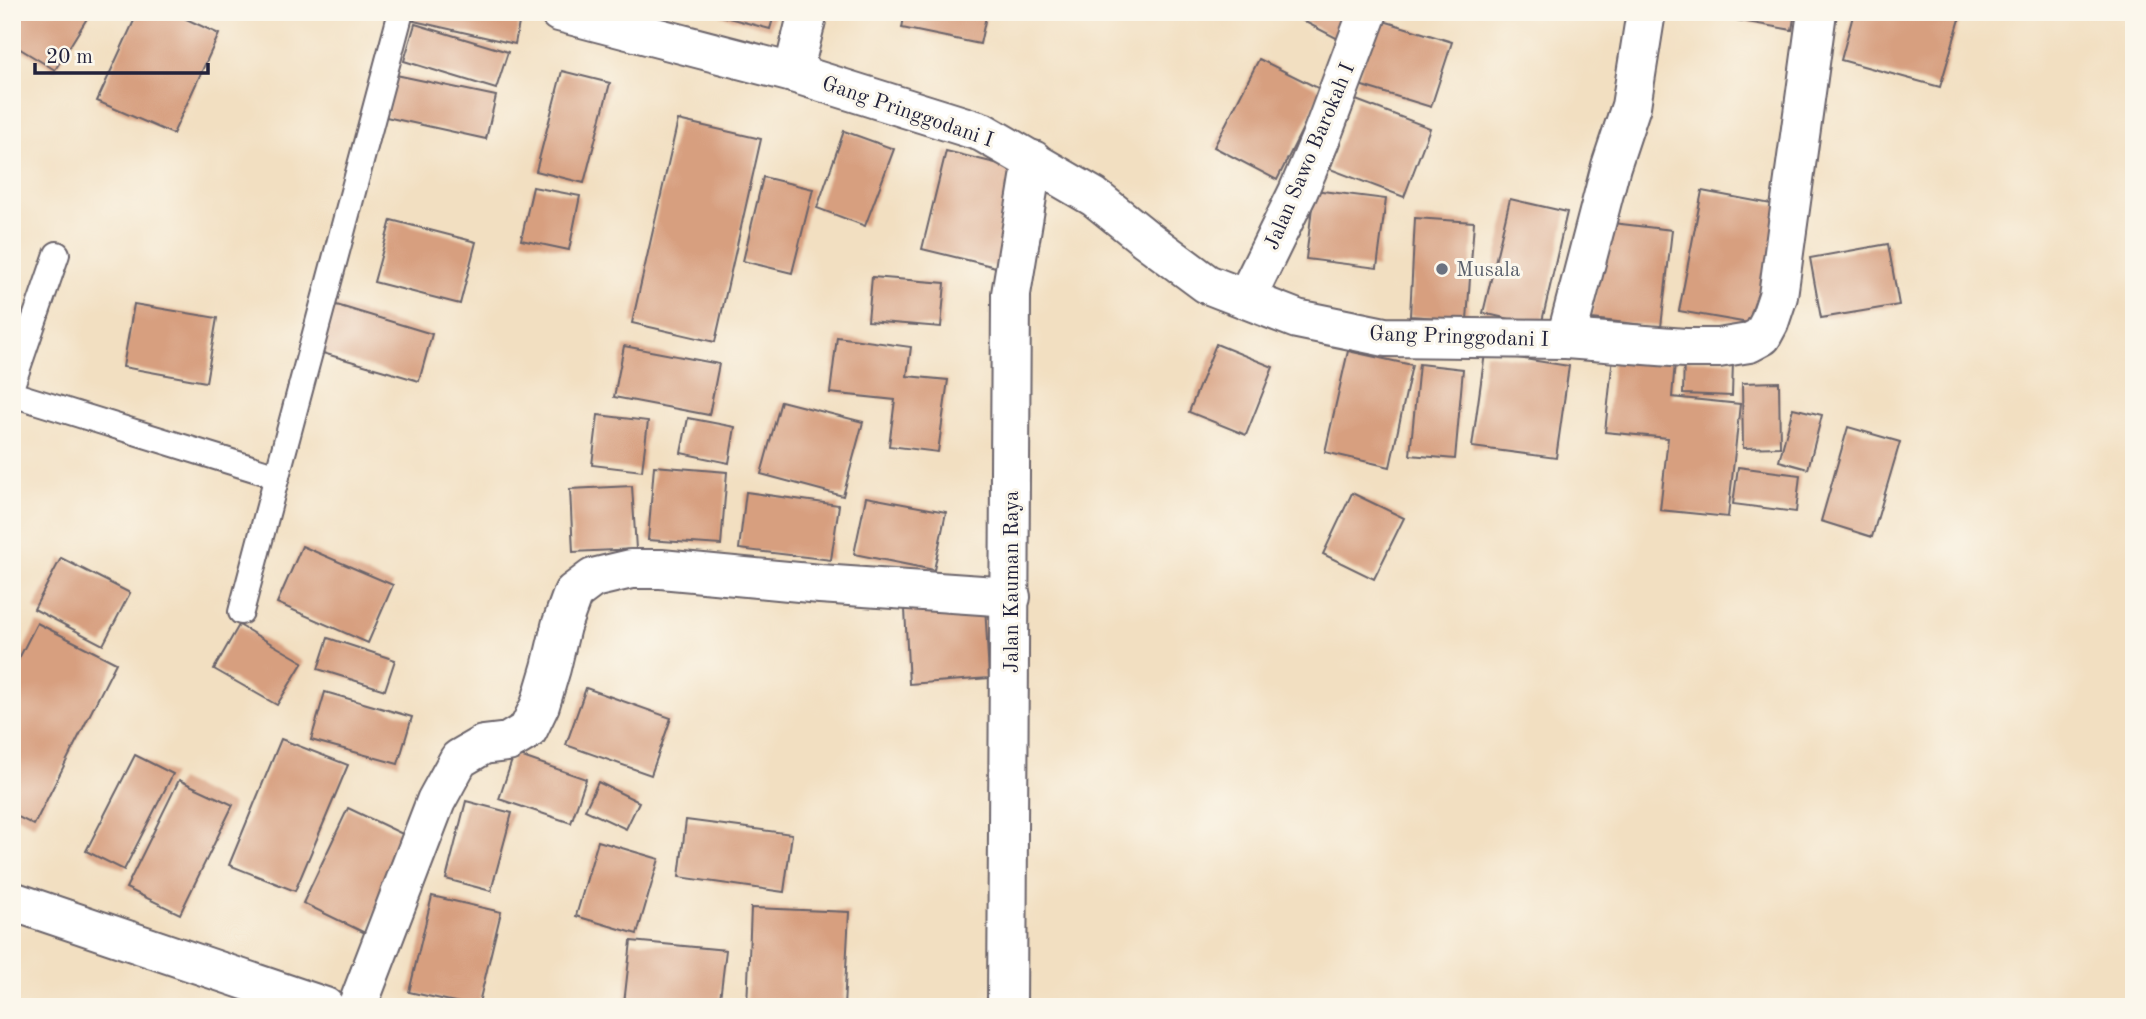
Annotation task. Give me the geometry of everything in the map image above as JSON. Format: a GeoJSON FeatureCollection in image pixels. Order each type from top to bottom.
{"type":"FeatureCollection","features":[{"type":"Feature","properties":{"kind":"street","name":"Gang Pringgodani I"},"geometry":{"type":"LineString","coordinates":[[559,12],[793,73],[982,132],[1094,197],[1207,284],[1297,319],[1385,337],[1566,339],[1696,348],[1749,343],[1762,336],[1769,323],[1777,296],[1817,12]]}},
{"type":"Feature","properties":{"kind":"street"},"geometry":{"type":"LineString","coordinates":[[793,73],[808,12]]}},
{"type":"Feature","properties":{"kind":"street","name":"Jalan Sawo Barokah I"},"geometry":{"type":"LineString","coordinates":[[1247,298],[1316,150],[1368,12]]}},
{"type":"Feature","properties":{"kind":"street"},"geometry":{"type":"LineString","coordinates":[[1566,339],[1611,166],[1631,106],[1646,12]]}},
{"type":"Feature","properties":{"kind":"street","name":"Jalan Kauman Raya"},"geometry":{"type":"LineString","coordinates":[[1007,1007],[1011,294],[1033,160]]}},
{"type":"Feature","properties":{"kind":"street"},"geometry":{"type":"LineString","coordinates":[[357,1007],[436,801],[458,759],[483,745],[508,742],[528,730],[540,705],[561,626],[573,593],[593,578],[631,569],[661,569],[820,584],[1011,597]]}},
{"type":"Feature","properties":{"kind":"street"},"geometry":{"type":"LineString","coordinates":[[12,901],[325,1007]]}},
{"type":"Feature","properties":{"kind":"lane"},"geometry":{"type":"LineString","coordinates":[[241,611],[401,12]]}},
{"type":"Feature","properties":{"kind":"lane"},"geometry":{"type":"LineString","coordinates":[[12,385],[57,254]]}},
{"type":"Feature","properties":{"kind":"lane"},"geometry":{"type":"LineString","coordinates":[[12,394],[276,476]]}},
{"type":"Feature","properties":{"kind":"building"},"geometry":{"type":"Polygon","coordinates":[[[12,12],[91,12],[55,70],[12,44],[12,12]]]}},
{"type":"Feature","properties":{"kind":"building"},"geometry":{"type":"Polygon","coordinates":[[[138,12],[171,12],[219,34],[173,134],[97,101],[138,12]]]}},
{"type":"Feature","properties":{"kind":"building"},"geometry":{"type":"Polygon","coordinates":[[[416,12],[470,12],[519,23],[515,44],[414,21],[416,12]]]}},
{"type":"Feature","properties":{"kind":"building"},"geometry":{"type":"Polygon","coordinates":[[[721,12],[775,12],[770,29],[721,16],[721,12]]]}},
{"type":"Feature","properties":{"kind":"building"},"geometry":{"type":"Polygon","coordinates":[[[905,12],[987,12],[980,44],[902,28],[905,12]]]}},
{"type":"Feature","properties":{"kind":"building"},"geometry":{"type":"Polygon","coordinates":[[[1286,12],[1357,12],[1342,41],[1286,12]]]}},
{"type":"Feature","properties":{"kind":"building"},"geometry":{"type":"Polygon","coordinates":[[[1691,12],[1795,12],[1792,30],[1691,12]]]}},
{"type":"Feature","properties":{"kind":"building"},"geometry":{"type":"Polygon","coordinates":[[[1854,12],[1962,12],[1940,87],[1841,60],[1854,12]]]}},
{"type":"Feature","properties":{"kind":"building"},"geometry":{"type":"Polygon","coordinates":[[[1377,19],[1452,42],[1431,107],[1356,84],[1377,19]]]}},
{"type":"Feature","properties":{"kind":"building"},"geometry":{"type":"Polygon","coordinates":[[[415,24],[508,52],[496,89],[404,61],[415,24]]]}},
{"type":"Feature","properties":{"kind":"building"},"geometry":{"type":"Polygon","coordinates":[[[1259,59],[1322,90],[1277,180],[1214,147],[1259,59]]]}},
{"type":"Feature","properties":{"kind":"building"},"geometry":{"type":"Polygon","coordinates":[[[562,71],[610,83],[584,183],[536,171],[562,71]]]}},
{"type":"Feature","properties":{"kind":"building"},"geometry":{"type":"Polygon","coordinates":[[[396,75],[496,96],[486,139],[386,117],[396,75]]]}},
{"type":"Feature","properties":{"kind":"building"},"geometry":{"type":"Polygon","coordinates":[[[1356,100],[1430,128],[1404,197],[1330,169],[1356,100]]]}},
{"type":"Feature","properties":{"kind":"building"},"geometry":{"type":"Polygon","coordinates":[[[678,120],[761,139],[715,342],[632,323],[678,120]]]}},
{"type":"Feature","properties":{"kind":"building"},"geometry":{"type":"Polygon","coordinates":[[[844,131],[894,149],[865,226],[817,208],[844,131]]]}},
{"type":"Feature","properties":{"kind":"building"},"geometry":{"type":"Polygon","coordinates":[[[946,151],[1024,170],[1000,268],[922,249],[946,151]]]}},
{"type":"Feature","properties":{"kind":"building"},"geometry":{"type":"Polygon","coordinates":[[[763,177],[813,189],[792,273],[743,261],[763,177]]]}},
{"type":"Feature","properties":{"kind":"building"},"geometry":{"type":"Polygon","coordinates":[[[533,187],[580,196],[569,250],[521,240],[533,187]]]}},
{"type":"Feature","properties":{"kind":"building"},"geometry":{"type":"Polygon","coordinates":[[[1314,190],[1386,199],[1377,268],[1306,259],[1314,190]]]}},
{"type":"Feature","properties":{"kind":"building"},"geometry":{"type":"Polygon","coordinates":[[[1702,191],[1782,206],[1760,325],[1679,311],[1702,191]]]}},
{"type":"Feature","properties":{"kind":"building"},"geometry":{"type":"Polygon","coordinates":[[[1510,199],[1567,212],[1541,326],[1483,313],[1510,199]]]}},
{"type":"Feature","properties":{"kind":"building","name":"Musala"},"geometry":{"type":"Polygon","coordinates":[[[1415,218],[1474,222],[1467,320],[1410,316],[1415,218]]]}},
{"type":"Feature","properties":{"kind":"building"},"geometry":{"type":"Polygon","coordinates":[[[391,220],[476,242],[460,304],[374,282],[391,220]]]}},
{"type":"Feature","properties":{"kind":"building"},"geometry":{"type":"Polygon","coordinates":[[[1604,222],[1672,230],[1661,327],[1592,319],[1604,222]]]}},
{"type":"Feature","properties":{"kind":"building"},"geometry":{"type":"Polygon","coordinates":[[[1888,244],[1899,305],[1821,318],[1810,258],[1888,244]]]}},
{"type":"Feature","properties":{"kind":"building"},"geometry":{"type":"Polygon","coordinates":[[[872,277],[945,283],[941,327],[868,321],[872,277]]]}},
{"type":"Feature","properties":{"kind":"building"},"geometry":{"type":"Polygon","coordinates":[[[330,303],[432,334],[419,381],[316,351],[330,303]]]}},
{"type":"Feature","properties":{"kind":"building"},"geometry":{"type":"Polygon","coordinates":[[[134,304],[217,318],[206,382],[123,367],[134,304]]]}},
{"type":"Feature","properties":{"kind":"building"},"geometry":{"type":"Polygon","coordinates":[[[837,337],[911,347],[907,376],[948,380],[938,452],[889,446],[895,400],[830,393],[837,337]]]}},
{"type":"Feature","properties":{"kind":"building"},"geometry":{"type":"Polygon","coordinates":[[[1216,344],[1273,367],[1246,435],[1189,412],[1216,344]]]}},
{"type":"Feature","properties":{"kind":"building"},"geometry":{"type":"Polygon","coordinates":[[[624,346],[719,364],[709,415],[614,397],[624,346]]]}},
{"type":"Feature","properties":{"kind":"building"},"geometry":{"type":"Polygon","coordinates":[[[1348,351],[1412,365],[1390,467],[1325,452],[1348,351]]]}},
{"type":"Feature","properties":{"kind":"building"},"geometry":{"type":"Polygon","coordinates":[[[1485,353],[1569,366],[1556,458],[1472,447],[1485,353]]]}},
{"type":"Feature","properties":{"kind":"building"},"geometry":{"type":"Polygon","coordinates":[[[1613,356],[1675,362],[1672,397],[1740,404],[1728,517],[1660,510],[1668,438],[1605,432],[1613,356]]]}},
{"type":"Feature","properties":{"kind":"building"},"geometry":{"type":"Polygon","coordinates":[[[1684,360],[1733,361],[1732,396],[1683,394],[1684,360]]]}},
{"type":"Feature","properties":{"kind":"building"},"geometry":{"type":"Polygon","coordinates":[[[1419,364],[1463,369],[1455,459],[1410,455],[1419,364]]]}},
{"type":"Feature","properties":{"kind":"building"},"geometry":{"type":"Polygon","coordinates":[[[1779,382],[1780,447],[1743,448],[1742,383],[1779,382]]]}},
{"type":"Feature","properties":{"kind":"building"},"geometry":{"type":"Polygon","coordinates":[[[781,401],[863,422],[843,496],[761,474],[781,401]]]}},
{"type":"Feature","properties":{"kind":"building"},"geometry":{"type":"Polygon","coordinates":[[[1793,408],[1822,415],[1808,469],[1779,461],[1793,408]]]}},
{"type":"Feature","properties":{"kind":"building"},"geometry":{"type":"Polygon","coordinates":[[[598,415],[648,421],[642,471],[592,465],[598,415]]]}},
{"type":"Feature","properties":{"kind":"building"},"geometry":{"type":"Polygon","coordinates":[[[688,418],[735,427],[729,463],[681,453],[688,418]]]}},
{"type":"Feature","properties":{"kind":"building"},"geometry":{"type":"Polygon","coordinates":[[[1848,427],[1900,442],[1872,537],[1821,521],[1848,427]]]}},
{"type":"Feature","properties":{"kind":"building"},"geometry":{"type":"Polygon","coordinates":[[[654,466],[727,472],[721,545],[648,540],[654,466]]]}},
{"type":"Feature","properties":{"kind":"building"},"geometry":{"type":"Polygon","coordinates":[[[1738,467],[1800,475],[1796,512],[1733,504],[1738,467]]]}},
{"type":"Feature","properties":{"kind":"building"},"geometry":{"type":"Polygon","coordinates":[[[632,486],[636,549],[573,552],[570,489],[632,486]]]}},
{"type":"Feature","properties":{"kind":"building"},"geometry":{"type":"Polygon","coordinates":[[[746,492],[839,505],[831,560],[739,549],[746,492]]]}},
{"type":"Feature","properties":{"kind":"building"},"geometry":{"type":"Polygon","coordinates":[[[1352,493],[1404,518],[1374,579],[1323,554],[1352,493]]]}},
{"type":"Feature","properties":{"kind":"building"},"geometry":{"type":"Polygon","coordinates":[[[866,497],[946,512],[934,570],[854,554],[866,497]]]}},
{"type":"Feature","properties":{"kind":"building"},"geometry":{"type":"Polygon","coordinates":[[[302,546],[393,585],[368,643],[277,603],[302,546]]]}},
{"type":"Feature","properties":{"kind":"building"},"geometry":{"type":"Polygon","coordinates":[[[61,558],[130,593],[103,645],[34,609],[61,558]]]}},
{"type":"Feature","properties":{"kind":"building"},"geometry":{"type":"Polygon","coordinates":[[[985,604],[989,678],[909,684],[905,609],[985,604]]]}},
{"type":"Feature","properties":{"kind":"building"},"geometry":{"type":"Polygon","coordinates":[[[37,623],[116,663],[34,825],[12,814],[12,672],[37,623]]]}},
{"type":"Feature","properties":{"kind":"building"},"geometry":{"type":"Polygon","coordinates":[[[239,625],[303,662],[277,705],[214,669],[239,625]]]}},
{"type":"Feature","properties":{"kind":"building"},"geometry":{"type":"Polygon","coordinates":[[[328,638],[395,660],[385,690],[318,669],[328,638]]]}},
{"type":"Feature","properties":{"kind":"building"},"geometry":{"type":"Polygon","coordinates":[[[586,688],[671,718],[651,775],[566,745],[586,688]]]}},
{"type":"Feature","properties":{"kind":"building"},"geometry":{"type":"Polygon","coordinates":[[[325,692],[412,717],[398,764],[311,740],[325,692]]]}},
{"type":"Feature","properties":{"kind":"building"},"geometry":{"type":"Polygon","coordinates":[[[281,739],[348,765],[295,891],[229,865],[281,739]]]}},
{"type":"Feature","properties":{"kind":"building"},"geometry":{"type":"Polygon","coordinates":[[[514,754],[586,779],[571,823],[499,799],[514,754]]]}},
{"type":"Feature","properties":{"kind":"building"},"geometry":{"type":"Polygon","coordinates":[[[135,755],[173,774],[124,870],[86,851],[135,755]]]}},
{"type":"Feature","properties":{"kind":"building"},"geometry":{"type":"Polygon","coordinates":[[[179,780],[233,805],[180,914],[126,888],[179,780]]]}},
{"type":"Feature","properties":{"kind":"building"},"geometry":{"type":"Polygon","coordinates":[[[598,782],[639,802],[626,829],[585,810],[598,782]]]}},
{"type":"Feature","properties":{"kind":"building"},"geometry":{"type":"Polygon","coordinates":[[[466,801],[512,813],[491,891],[446,879],[466,801]]]}},
{"type":"Feature","properties":{"kind":"building"},"geometry":{"type":"Polygon","coordinates":[[[348,808],[411,838],[365,933],[303,903],[348,808]]]}},
{"type":"Feature","properties":{"kind":"building"},"geometry":{"type":"Polygon","coordinates":[[[686,820],[792,834],[784,892],[679,877],[686,820]]]}},
{"type":"Feature","properties":{"kind":"building"},"geometry":{"type":"Polygon","coordinates":[[[598,841],[659,859],[637,934],[576,916],[598,841]]]}},
{"type":"Feature","properties":{"kind":"building"},"geometry":{"type":"Polygon","coordinates":[[[432,896],[501,912],[478,1007],[409,992],[432,896]]]}},
{"type":"Feature","properties":{"kind":"building"},"geometry":{"type":"Polygon","coordinates":[[[751,908],[849,912],[844,1007],[747,1007],[751,908]]]}},
{"type":"Feature","properties":{"kind":"building"},"geometry":{"type":"Polygon","coordinates":[[[631,941],[726,950],[719,1007],[645,1007],[624,1004],[631,941]]]}},
{"type":"Feature","properties":{"kind":"place","name":"Musala"},"geometry":{"type":"Point","coordinates":[1442,269]}}]}
